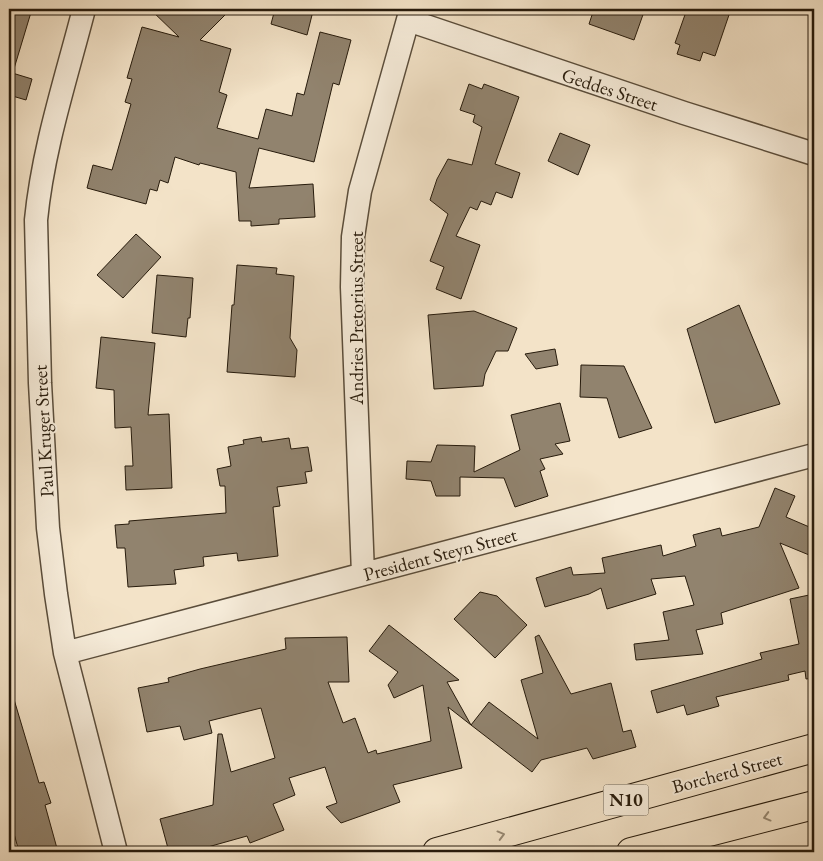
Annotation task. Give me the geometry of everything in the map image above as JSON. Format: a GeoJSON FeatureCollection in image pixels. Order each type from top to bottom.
{"type":"FeatureCollection","features":[{"type":"Feature","properties":{"kind":"highway","name":"Borcherd Street"},"geometry":{"type":"LineString","coordinates":[[437,852],[814,748]]}},
{"type":"Feature","properties":{"kind":"highway"},"geometry":{"type":"LineString","coordinates":[[631,852],[814,805]]}},
{"type":"Feature","properties":{"kind":"street","name":"Paul Kruger Street"},"geometry":{"type":"LineString","coordinates":[[84,9],[48,143],[38,196],[36,220],[40,383],[48,528],[65,653],[116,852]]}},
{"type":"Feature","properties":{"kind":"street","name":"Geddes Street"},"geometry":{"type":"LineString","coordinates":[[409,14],[674,110],[814,154]]}},
{"type":"Feature","properties":{"kind":"street","name":"Andries Pretorius Street"},"geometry":{"type":"LineString","coordinates":[[363,574],[352,287],[353,237],[360,191],[409,14]]}},
{"type":"Feature","properties":{"kind":"street","name":"President Steyn Street"},"geometry":{"type":"LineString","coordinates":[[65,653],[814,455]]}},
{"type":"Feature","properties":{"kind":"building"},"geometry":{"type":"Polygon","coordinates":[[[9,9],[32,9],[13,72],[9,71],[9,9]]]}},
{"type":"Feature","properties":{"kind":"building"},"geometry":{"type":"Polygon","coordinates":[[[150,9],[231,9],[200,40],[231,49],[219,92],[227,95],[217,128],[258,139],[266,109],[292,116],[297,93],[304,95],[320,32],[351,40],[339,85],[333,83],[314,162],[259,148],[249,188],[313,184],[315,217],[279,219],[279,224],[251,226],[251,221],[239,221],[236,172],[200,163],[199,165],[175,157],[168,183],[160,180],[157,191],[150,189],[146,204],[87,188],[93,165],[112,170],[131,104],[125,102],[132,79],[127,78],[142,27],[179,37],[150,9]]]}},
{"type":"Feature","properties":{"kind":"building"},"geometry":{"type":"Polygon","coordinates":[[[275,9],[313,11],[307,35],[271,24],[275,9]]]}},
{"type":"Feature","properties":{"kind":"building"},"geometry":{"type":"Polygon","coordinates":[[[594,9],[645,9],[634,40],[589,24],[594,9]]]}},
{"type":"Feature","properties":{"kind":"building"},"geometry":{"type":"Polygon","coordinates":[[[687,9],[731,9],[715,56],[703,52],[700,61],[677,54],[680,45],[675,43],[687,9]]]}},
{"type":"Feature","properties":{"kind":"building"},"geometry":{"type":"Polygon","coordinates":[[[9,72],[32,79],[26,100],[9,95],[9,72]]]}},
{"type":"Feature","properties":{"kind":"building"},"geometry":{"type":"Polygon","coordinates":[[[469,84],[482,89],[484,84],[519,97],[495,164],[520,173],[512,198],[496,192],[491,205],[481,201],[477,210],[470,207],[456,236],[480,245],[461,299],[436,289],[444,267],[430,261],[448,214],[430,200],[437,179],[448,159],[472,165],[482,127],[473,122],[475,115],[460,110],[469,84]]]}},
{"type":"Feature","properties":{"kind":"building"},"geometry":{"type":"Polygon","coordinates":[[[560,133],[590,145],[578,175],[548,161],[560,133]]]}},
{"type":"Feature","properties":{"kind":"building"},"geometry":{"type":"Polygon","coordinates":[[[136,234],[161,257],[123,298],[97,275],[136,234]]]}},
{"type":"Feature","properties":{"kind":"building"},"geometry":{"type":"Polygon","coordinates":[[[237,265],[277,268],[276,274],[294,276],[290,338],[297,350],[295,377],[227,372],[237,265]]]}},
{"type":"Feature","properties":{"kind":"building"},"geometry":{"type":"Polygon","coordinates":[[[157,275],[193,278],[190,318],[188,318],[186,337],[152,333],[157,275]]]}},
{"type":"Feature","properties":{"kind":"building"},"geometry":{"type":"Polygon","coordinates":[[[739,305],[780,404],[715,423],[687,329],[739,305]]]}},
{"type":"Feature","properties":{"kind":"building"},"geometry":{"type":"Polygon","coordinates":[[[474,311],[517,328],[508,351],[496,351],[485,374],[483,386],[434,389],[428,315],[474,311]]]}},
{"type":"Feature","properties":{"kind":"building"},"geometry":{"type":"Polygon","coordinates":[[[101,337],[155,343],[148,415],[169,414],[172,488],[126,490],[125,466],[133,466],[131,427],[115,428],[114,390],[96,388],[101,337]]]}},
{"type":"Feature","properties":{"kind":"building"},"geometry":{"type":"Polygon","coordinates":[[[555,349],[558,365],[536,369],[525,354],[555,349]]]}},
{"type":"Feature","properties":{"kind":"building"},"geometry":{"type":"Polygon","coordinates":[[[581,365],[624,366],[652,428],[619,438],[607,398],[580,397],[581,365]]]}},
{"type":"Feature","properties":{"kind":"building"},"geometry":{"type":"Polygon","coordinates":[[[560,403],[570,441],[555,444],[563,454],[540,459],[545,469],[540,471],[548,496],[515,507],[504,478],[460,477],[460,496],[436,496],[431,481],[406,479],[407,461],[431,462],[437,445],[475,446],[474,472],[520,450],[511,415],[560,403]]]}},
{"type":"Feature","properties":{"kind":"building"},"geometry":{"type":"Polygon","coordinates":[[[261,437],[262,442],[289,438],[291,449],[308,447],[312,471],[305,472],[307,483],[277,487],[280,506],[273,507],[278,556],[238,561],[237,553],[203,557],[204,566],[174,570],[176,584],[128,587],[125,548],[117,548],[115,525],[129,524],[129,521],[226,513],[225,486],[220,486],[217,469],[231,466],[228,447],[244,444],[243,440],[261,437]]]}},
{"type":"Feature","properties":{"kind":"building"},"geometry":{"type":"Polygon","coordinates":[[[775,488],[795,496],[786,517],[814,529],[814,557],[780,543],[799,588],[721,613],[723,624],[696,630],[703,654],[636,660],[634,644],[669,640],[663,612],[694,605],[685,576],[651,579],[656,594],[607,609],[601,588],[589,594],[545,607],[536,578],[571,567],[573,575],[605,573],[602,558],[661,545],[663,556],[696,546],[693,535],[720,528],[722,536],[759,527],[775,488]]]}},
{"type":"Feature","properties":{"kind":"building"},"geometry":{"type":"Polygon","coordinates":[[[480,592],[497,596],[527,625],[495,658],[454,619],[480,592]]]}},
{"type":"Feature","properties":{"kind":"building"},"geometry":{"type":"Polygon","coordinates":[[[814,594],[814,678],[806,679],[805,671],[788,675],[789,680],[716,697],[719,706],[687,715],[684,705],[657,713],[651,691],[762,659],[760,653],[799,644],[790,599],[814,594]]]}},
{"type":"Feature","properties":{"kind":"building"},"geometry":{"type":"Polygon","coordinates":[[[389,625],[459,680],[447,682],[471,725],[448,707],[462,768],[393,785],[400,802],[341,823],[326,807],[337,803],[325,767],[289,778],[295,795],[273,804],[284,830],[250,843],[247,836],[190,852],[169,852],[160,819],[213,805],[218,734],[222,734],[231,772],[275,758],[261,708],[209,721],[212,733],[184,740],[180,726],[147,732],[138,688],[169,682],[168,678],[200,669],[286,649],[285,638],[347,637],[349,682],[328,682],[343,723],[355,718],[368,753],[376,750],[377,754],[431,741],[423,685],[394,698],[388,685],[398,672],[369,651],[389,625]]]}},
{"type":"Feature","properties":{"kind":"building"},"geometry":{"type":"Polygon","coordinates":[[[539,635],[571,694],[611,683],[623,732],[631,730],[636,747],[593,759],[587,748],[541,760],[532,772],[471,725],[489,702],[538,739],[521,680],[543,673],[535,637],[539,635]]]}},
{"type":"Feature","properties":{"kind":"building"},"geometry":{"type":"Polygon","coordinates":[[[13,696],[39,783],[44,782],[51,803],[45,805],[58,852],[19,852],[9,815],[9,697],[13,696]]]}}]}
